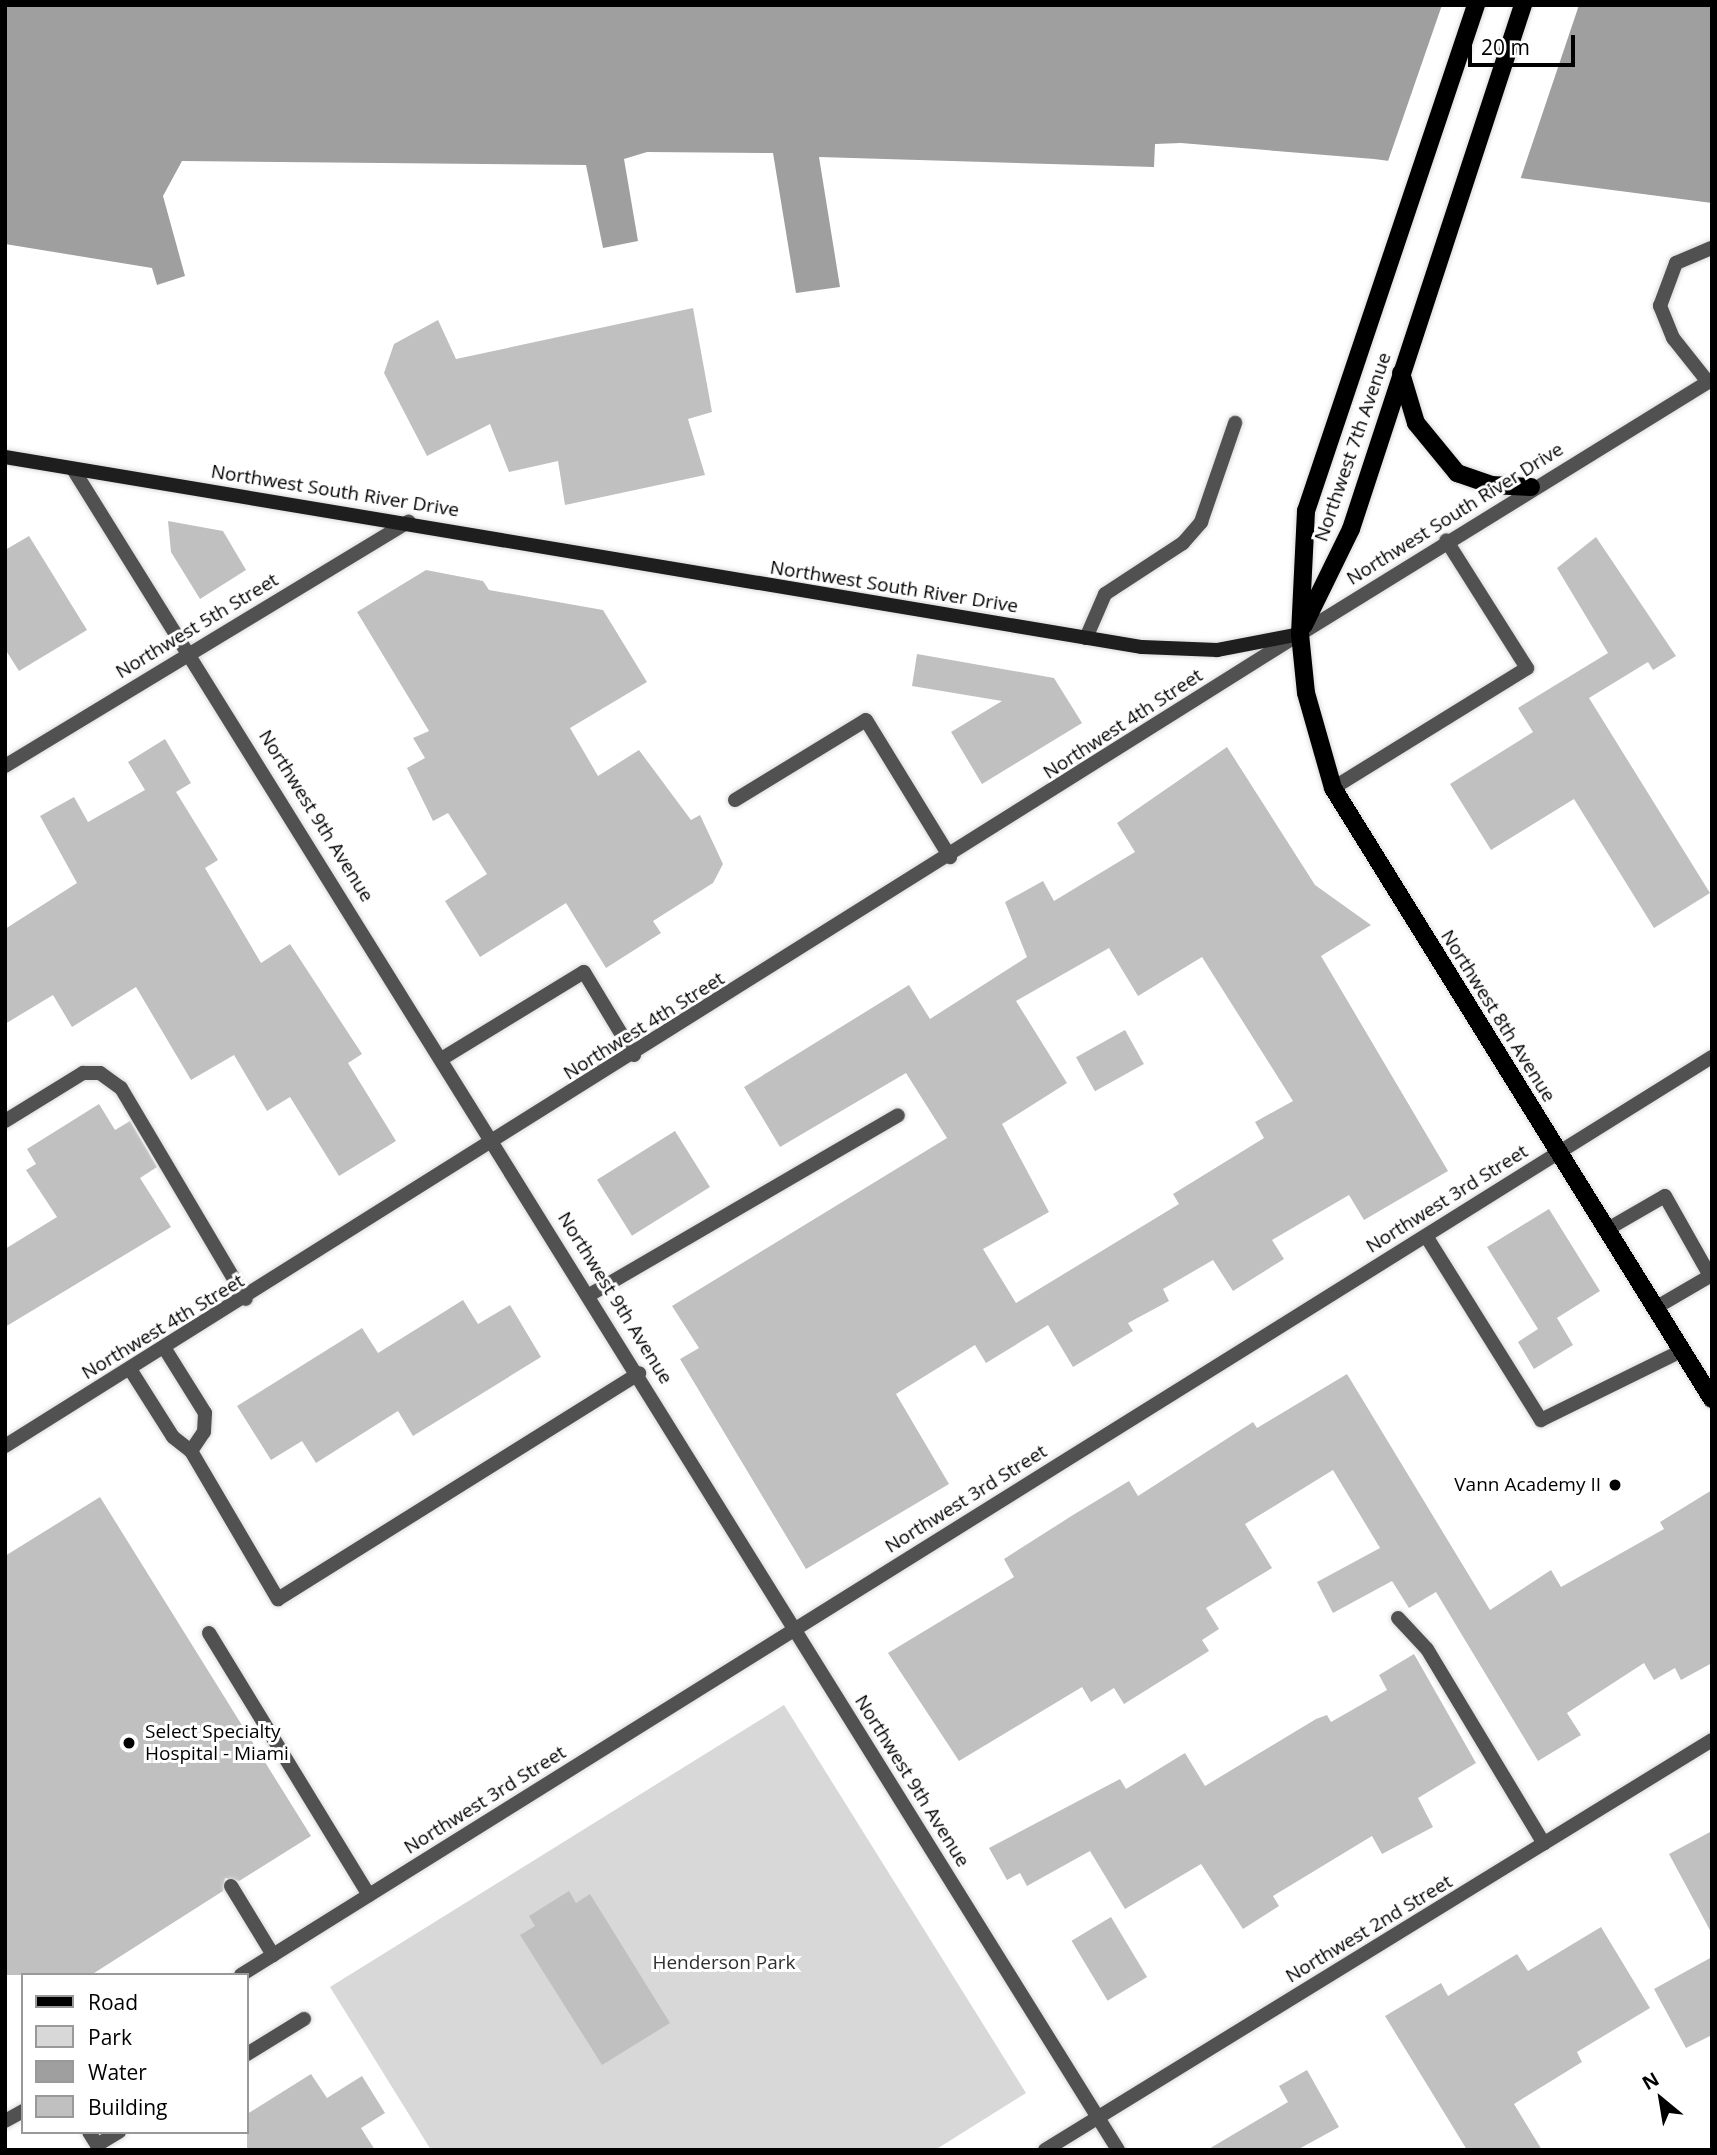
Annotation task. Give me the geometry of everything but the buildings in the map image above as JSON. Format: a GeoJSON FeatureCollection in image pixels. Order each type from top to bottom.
{"type":"FeatureCollection","features":[{"type":"Feature","properties":{"kind":"main road","name":"Northwest 7th Avenue"},"geometry":{"type":"LineString","coordinates":[[1300,634],[1306,511],[1379,283],[1476,5]]}},
{"type":"Feature","properties":{"kind":"main road","name":"Northwest 7th Avenue"},"geometry":{"type":"LineString","coordinates":[[1300,634],[1351,529],[1523,5]]}},
{"type":"Feature","properties":{"kind":"main road"},"geometry":{"type":"LineString","coordinates":[[1401,373],[1416,422],[1457,473],[1491,485],[1531,487]]}},
{"type":"Feature","properties":{"kind":"main road","name":"Northwest South River Drive"},"geometry":{"type":"LineString","coordinates":[[5,457],[73,470],[409,521],[1086,638],[1217,650],[1300,634]]}},
{"type":"Feature","properties":{"kind":"main road","name":"Northwest 8th Avenue"},"geometry":{"type":"LineString","coordinates":[[1300,634],[1314,734],[1333,788],[1712,1399]]}},
{"type":"Feature","properties":{"kind":"street"},"geometry":{"type":"LineString","coordinates":[[1710,381],[1673,338],[1660,306],[1676,263],[1712,248]]}},
{"type":"Feature","properties":{"kind":"street","name":"Northwest South River Drive"},"geometry":{"type":"LineString","coordinates":[[1300,634],[1531,487],[1710,381]]}},
{"type":"Feature","properties":{"kind":"street"},"geometry":{"type":"LineString","coordinates":[[1086,638],[1105,594],[1183,543],[1201,522],[1235,423]]}},
{"type":"Feature","properties":{"kind":"street","name":"Northwest 9th Avenue"},"geometry":{"type":"LineString","coordinates":[[73,470],[191,653],[591,1294],[1118,2150]]}},
{"type":"Feature","properties":{"kind":"street","name":"Northwest 5th Street"},"geometry":{"type":"LineString","coordinates":[[5,766],[409,521]]}},
{"type":"Feature","properties":{"kind":"street"},"geometry":{"type":"LineString","coordinates":[[1333,788],[1527,668],[1446,540]]}},
{"type":"Feature","properties":{"kind":"street","name":"Northwest 4th Street"},"geometry":{"type":"LineString","coordinates":[[5,1446],[495,1143],[1300,634]]}},
{"type":"Feature","properties":{"kind":"street"},"geometry":{"type":"LineString","coordinates":[[735,800],[866,720],[950,857]]}},
{"type":"Feature","properties":{"kind":"street"},"geometry":{"type":"LineString","coordinates":[[443,1058],[584,972],[634,1055]]}},
{"type":"Feature","properties":{"kind":"street","name":"Northwest 3rd Street"},"geometry":{"type":"LineString","coordinates":[[245,1973],[795,1627],[1712,1057]]}},
{"type":"Feature","properties":{"kind":"street"},"geometry":{"type":"LineString","coordinates":[[5,1121],[83,1073],[100,1073],[121,1088],[246,1299]]}},
{"type":"Feature","properties":{"kind":"street"},"geometry":{"type":"LineString","coordinates":[[591,1294],[898,1115]]}},
{"type":"Feature","properties":{"kind":"street"},"geometry":{"type":"LineString","coordinates":[[1606,1230],[1665,1196],[1710,1276],[1655,1308]]}},
{"type":"Feature","properties":{"kind":"street"},"geometry":{"type":"LineString","coordinates":[[1426,1236],[1541,1420],[1681,1351]]}},
{"type":"Feature","properties":{"kind":"street"},"geometry":{"type":"LineString","coordinates":[[165,1349],[205,1413],[204,1432],[191,1451]]}},
{"type":"Feature","properties":{"kind":"street"},"geometry":{"type":"LineString","coordinates":[[130,1369],[173,1437],[191,1451],[278,1599],[639,1373]]}},
{"type":"Feature","properties":{"kind":"street"},"geometry":{"type":"LineString","coordinates":[[1398,1618],[1427,1649],[1544,1844]]}},
{"type":"Feature","properties":{"kind":"street"},"geometry":{"type":"LineString","coordinates":[[209,1633],[369,1895]]}},
{"type":"Feature","properties":{"kind":"street","name":"Northwest 2nd Street"},"geometry":{"type":"LineString","coordinates":[[1045,2150],[1712,1740]]}},
{"type":"Feature","properties":{"kind":"street"},"geometry":{"type":"LineString","coordinates":[[231,1886],[272,1955]]}},
{"type":"Feature","properties":{"kind":"street"},"geometry":{"type":"LineString","coordinates":[[248,2053],[303,2019]]}},
{"type":"Feature","properties":{"kind":"street"},"geometry":{"type":"LineString","coordinates":[[5,2122],[21,2112]]}},
{"type":"Feature","properties":{"kind":"street"},"geometry":{"type":"LineString","coordinates":[[90,2134],[97,2145],[116,2134]]}},
{"type":"Feature","properties":{"kind":"green space","name":"Henderson Park"},"geometry":{"type":"Polygon","coordinates":[[[784,1705],[1026,2093],[935,2150],[431,2150],[330,1987],[784,1705]]]}},
{"type":"Feature","properties":{"kind":"water"},"geometry":{"type":"Polygon","coordinates":[[[5,5],[1712,5],[1712,203],[1374,159],[1181,143],[1155,144],[1154,167],[819,157],[840,287],[796,293],[773,153],[647,152],[624,159],[638,241],[603,248],[586,165],[182,161],[163,196],[185,276],[157,285],[152,268],[5,244],[5,5]]]}},
{"type":"Feature","properties":{"kind":"pier"},"geometry":{"type":"Polygon","coordinates":[[[1442,5],[1579,5],[1519,183],[1387,164],[1442,5]]]}},
{"type":"Feature","properties":{"kind":"place","name":"Vann Academy II"},"geometry":{"type":"Point","coordinates":[1615,1485]}},
{"type":"Feature","properties":{"kind":"place","name":"Select Specialty Hospital - Miami"},"geometry":{"type":"Point","coordinates":[129,1743]}}]}
